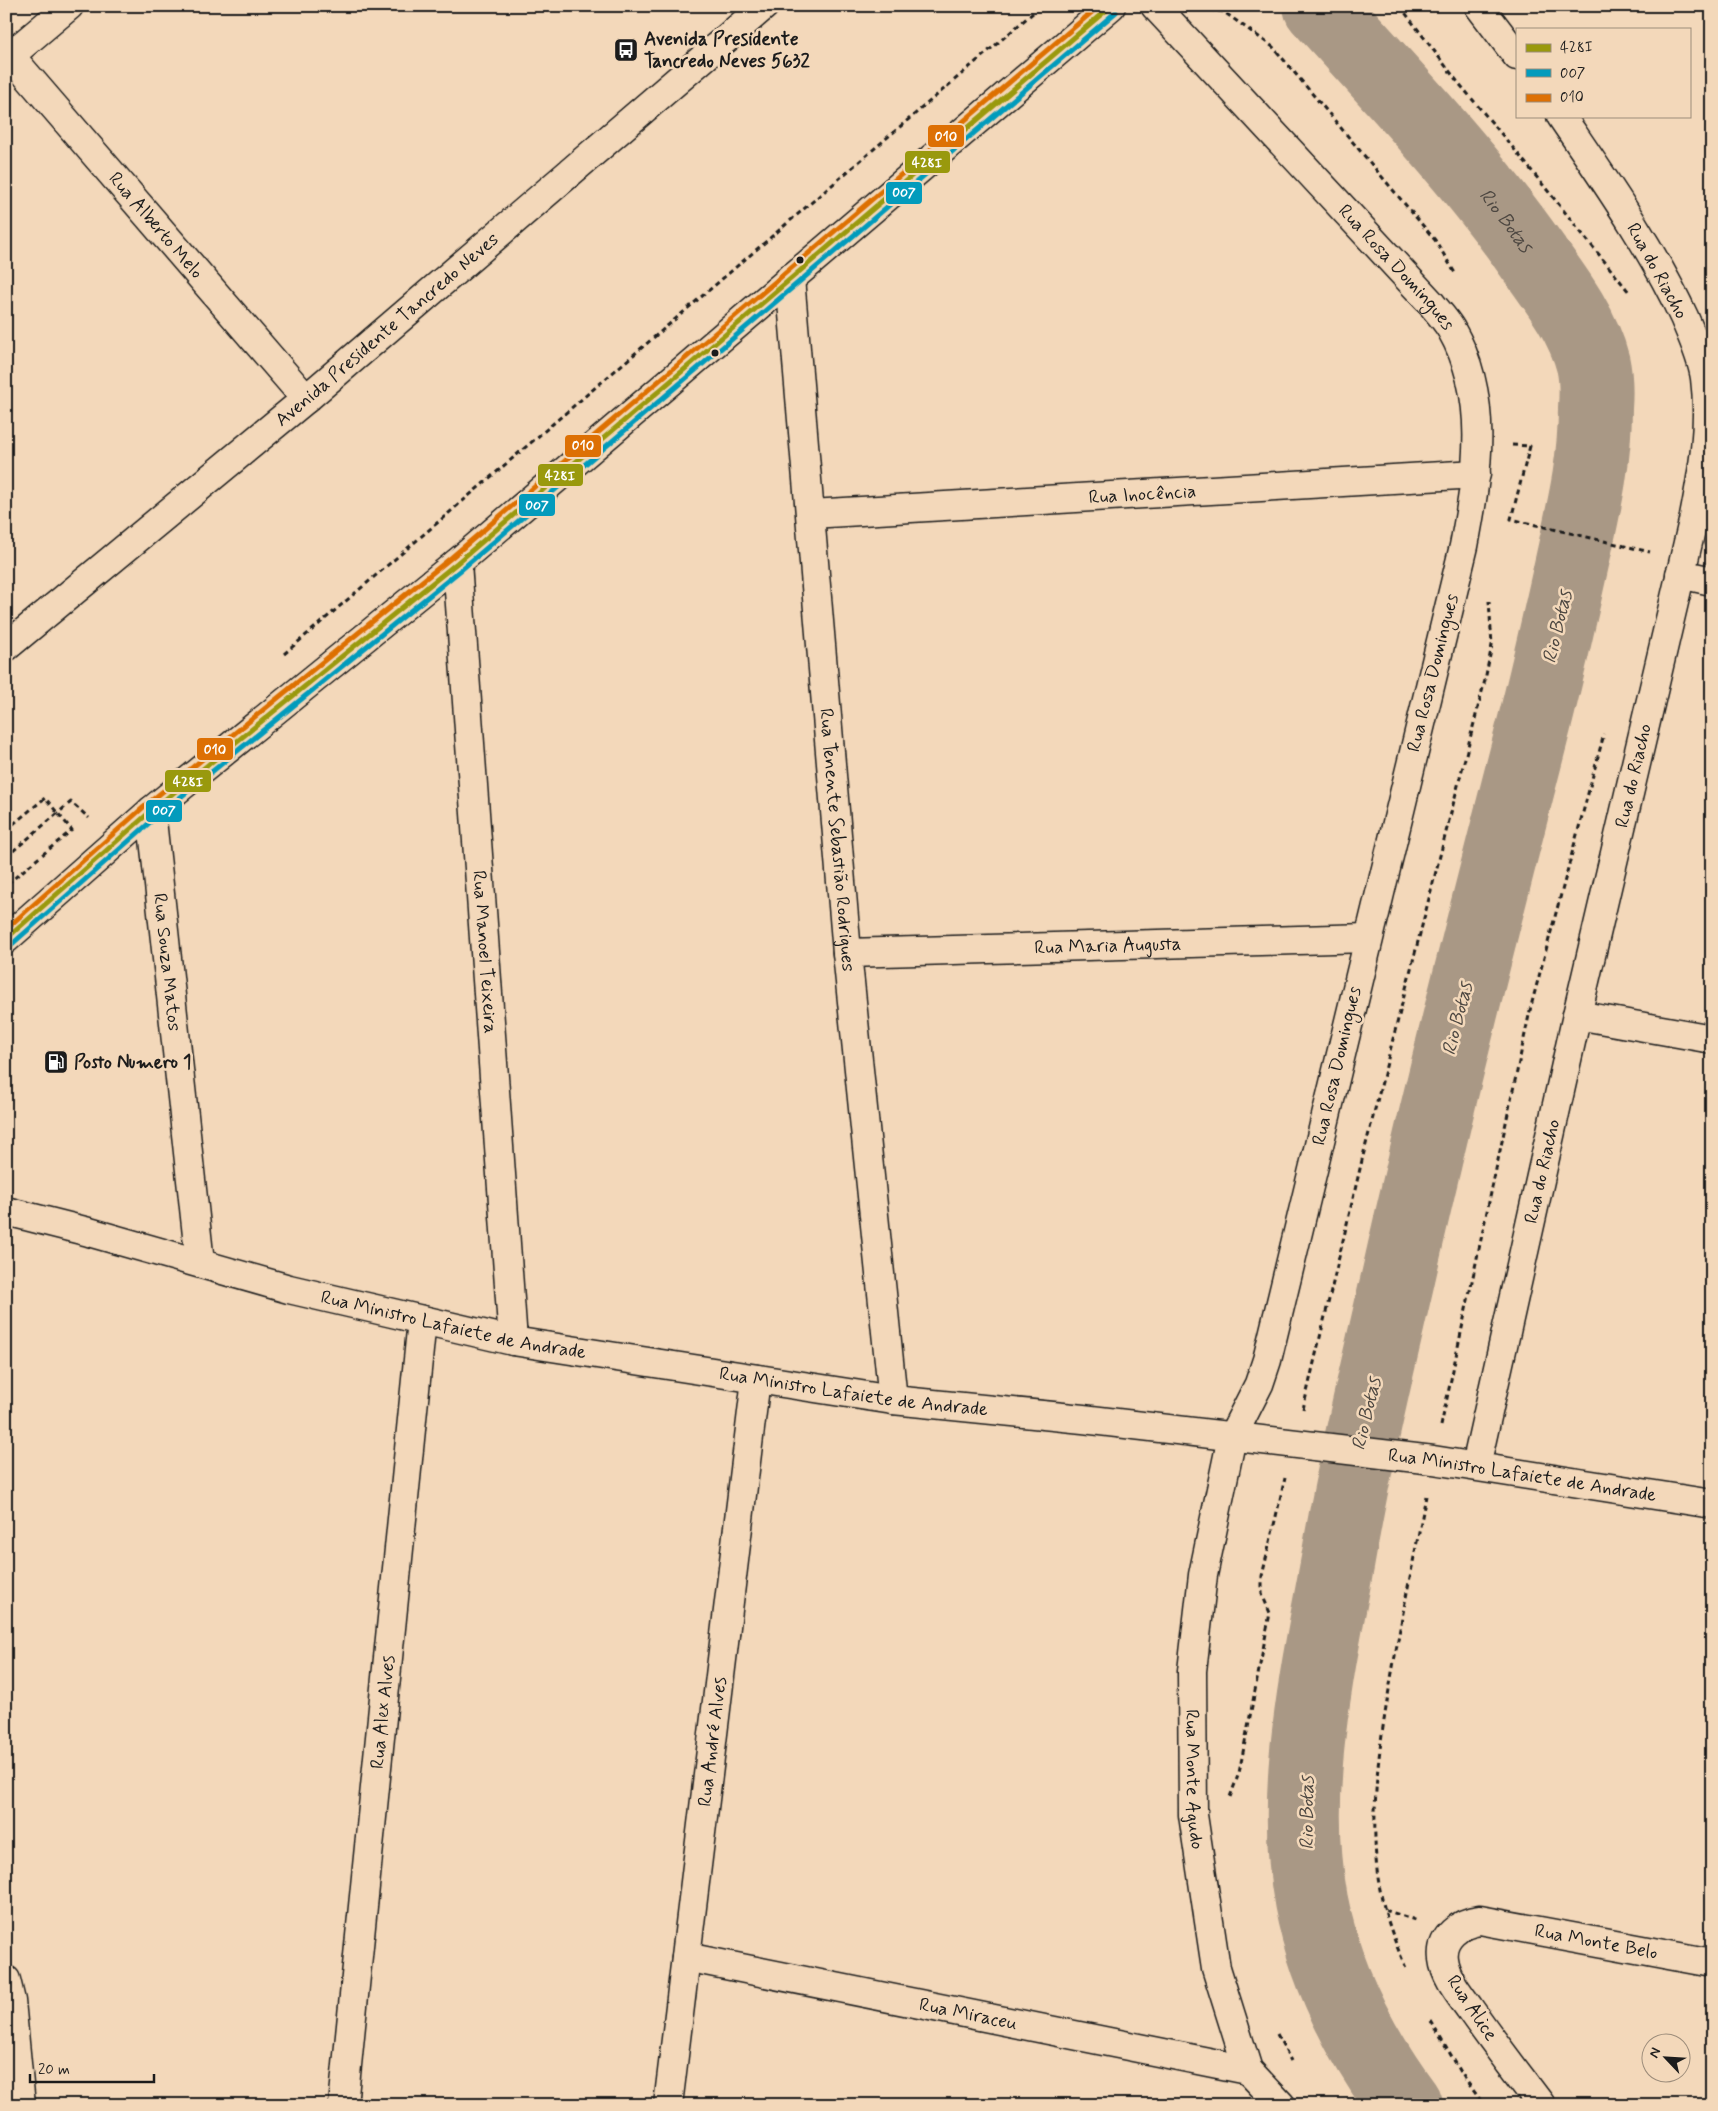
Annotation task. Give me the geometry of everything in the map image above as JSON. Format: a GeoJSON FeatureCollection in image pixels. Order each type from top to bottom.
{"type":"FeatureCollection","features":[{"type":"Feature","properties":{"kind":"street"},"geometry":{"type":"LineString","coordinates":[[8,55],[69,6]]}},
{"type":"Feature","properties":{"kind":"street","name":"Avenida Presidente Tancredo Neves"},"geometry":{"type":"LineString","coordinates":[[6,648],[306,399],[764,6]]}},
{"type":"Feature","properties":{"kind":"street"},"geometry":{"type":"LineString","coordinates":[[6,939],[152,811],[457,563],[1111,6]]}},
{"type":"Feature","properties":{"kind":"street","name":"Rua Rosa Domingues"},"geometry":{"type":"LineString","coordinates":[[1155,6],[1430,302],[1450,328],[1466,359],[1473,387],[1479,444],[1464,546],[1267,1360],[1259,1384],[1232,1437]]}},
{"type":"Feature","properties":{"kind":"street"},"geometry":{"type":"LineString","coordinates":[[1480,6],[1516,55]]}},
{"type":"Feature","properties":{"kind":"street","name":"Rua Alberto Melo"},"geometry":{"type":"LineString","coordinates":[[8,55],[306,399]]}},
{"type":"Feature","properties":{"kind":"street","name":"Rua do Riacho"},"geometry":{"type":"LineString","coordinates":[[1476,1466],[1577,1014],[1694,517],[1704,456],[1707,406],[1705,376],[1695,343],[1658,267],[1562,118]]}},
{"type":"Feature","properties":{"kind":"street","name":"Rua Tenente Sebastião Rodrigues"},"geometry":{"type":"LineString","coordinates":[[790,278],[847,953],[893,1400]]}},
{"type":"Feature","properties":{"kind":"street","name":"Rua Inocência"},"geometry":{"type":"LineString","coordinates":[[811,514],[1476,474]]}},
{"type":"Feature","properties":{"kind":"street","name":"Rua Manoel Teixeira"},"geometry":{"type":"LineString","coordinates":[[457,563],[513,1341]]}},
{"type":"Feature","properties":{"kind":"street"},"geometry":{"type":"LineString","coordinates":[[1680,574],[1712,581]]}},
{"type":"Feature","properties":{"kind":"street","name":"Rua Souza Matos"},"geometry":{"type":"LineString","coordinates":[[152,811],[200,1263]]}},
{"type":"Feature","properties":{"kind":"street","name":"Rua Maria Augusta"},"geometry":{"type":"LineString","coordinates":[[847,953],[1368,938]]}},
{"type":"Feature","properties":{"kind":"street"},"geometry":{"type":"LineString","coordinates":[[1577,1014],[1712,1039]]}},
{"type":"Feature","properties":{"kind":"street","name":"Rua Ministro Lafaiete de Andrade"},"geometry":{"type":"LineString","coordinates":[[6,1211],[289,1289],[513,1341],[893,1400],[1083,1419],[1422,1459],[1712,1504]]}},
{"type":"Feature","properties":{"kind":"street","name":"Rua Alex Alves"},"geometry":{"type":"LineString","coordinates":[[343,2105],[422,1320]]}},
{"type":"Feature","properties":{"kind":"street","name":"Rua André Alves"},"geometry":{"type":"LineString","coordinates":[[668,2105],[756,1379]]}},
{"type":"Feature","properties":{"kind":"street","name":"Rua Monte Agudo"},"geometry":{"type":"LineString","coordinates":[[1232,1437],[1203,1575],[1192,1671],[1193,1815],[1216,1968],[1248,2070],[1281,2105]]}},
{"type":"Feature","properties":{"kind":"street","name":"Rua Monte Belo"},"geometry":{"type":"LineString","coordinates":[[1480,1920],[1712,1964]]}},
{"type":"Feature","properties":{"kind":"street","name":"Rua Alice"},"geometry":{"type":"LineString","coordinates":[[1480,1920],[1467,1922],[1452,1932],[1444,1948],[1444,1965],[1462,1997],[1540,2105]]}},
{"type":"Feature","properties":{"kind":"street","name":"Rua Miraceu"},"geometry":{"type":"LineString","coordinates":[[686,1957],[1248,2070]]}},
{"type":"Feature","properties":{"kind":"street"},"geometry":{"type":"LineString","coordinates":[[6,1980],[11,2001],[21,2105]]}},
{"type":"Feature","properties":{"kind":"path"},"geometry":{"type":"LineString","coordinates":[[279,658],[1041,6]]}},
{"type":"Feature","properties":{"kind":"path"},"geometry":{"type":"LineString","coordinates":[[1400,6],[1457,82],[1519,154],[1634,298]]}},
{"type":"Feature","properties":{"kind":"path"},"geometry":{"type":"LineString","coordinates":[[1479,444],[1530,446],[1511,518],[1634,548]]}},
{"type":"Feature","properties":{"kind":"path"},"geometry":{"type":"LineString","coordinates":[[1409,1973],[1389,1928],[1377,1871],[1375,1818],[1378,1764],[1422,1459],[1531,1006],[1604,733]]}},
{"type":"Feature","properties":{"kind":"path"},"geometry":{"type":"LineString","coordinates":[[6,830],[45,798],[72,830],[6,885]]}},
{"type":"Feature","properties":{"kind":"path"},"geometry":{"type":"LineString","coordinates":[[6,858],[71,802],[90,819],[84,826]]}},
{"type":"Feature","properties":{"kind":"path"},"geometry":{"type":"LineString","coordinates":[[55,851],[76,832]]}},
{"type":"Feature","properties":{"kind":"path"},"geometry":{"type":"LineString","coordinates":[[1429,2016],[1465,2079],[1484,2105]]}},
{"type":"Feature","properties":{"kind":"waterway","name":"Rio Botas"},"geometry":{"type":"LineString","coordinates":[[1320,6],[1403,97],[1483,190],[1508,223],[1567,307],[1588,349],[1595,375],[1595,427],[1589,481],[1582,517],[1544,685],[1446,1072],[1374,1381],[1345,1519],[1323,1640],[1305,1770],[1305,1858],[1311,1901],[1325,1956],[1335,1982],[1360,2034],[1405,2105]]}},
{"type":"Feature","properties":{"kind":"transit line","name":"010"},"geometry":{"type":"LineString","coordinates":[[6,929],[146,805],[452,557],[1099,6]]}},
{"type":"Feature","properties":{"kind":"transit line","name":"428I"},"geometry":{"type":"LineString","coordinates":[[6,939],[151,811],[457,563],[1111,6]]}},
{"type":"Feature","properties":{"kind":"transit line","name":"007"},"geometry":{"type":"LineString","coordinates":[[11,945],[156,817],[462,569],[1116,12]]}},
{"type":"Feature","properties":{"kind":"place","name":"Avenida Presidente Tancredo Neves 5632"},"geometry":{"type":"Point","coordinates":[626,50]}},
{"type":"Feature","properties":{"kind":"place","name":"Posto Numero 1"},"geometry":{"type":"Point","coordinates":[56,1062]}}]}
